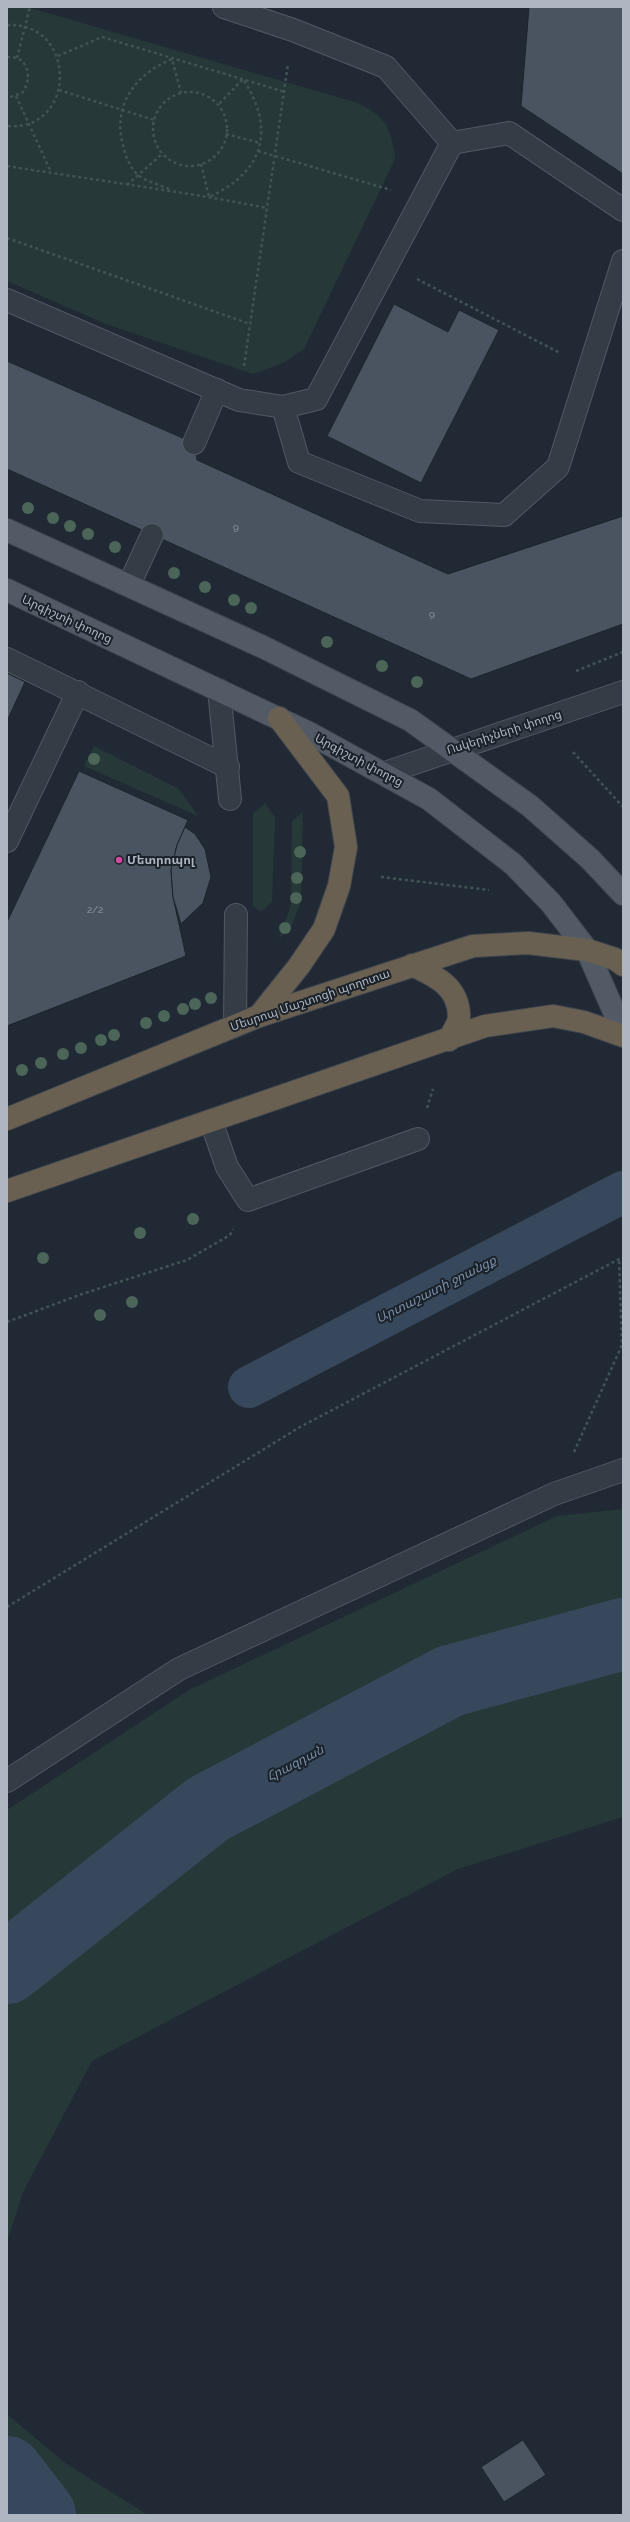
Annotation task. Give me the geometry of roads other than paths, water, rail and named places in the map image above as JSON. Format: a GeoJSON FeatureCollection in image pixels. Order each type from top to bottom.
{"type":"FeatureCollection","features":[{"type":"Feature","properties":{"kind":"highway"},"geometry":{"type":"LineString","coordinates":[[258,1016],[299,966],[324,929],[339,886],[346,847],[338,796],[279,718]]}},
{"type":"Feature","properties":{"kind":"highway","name":"Մեսրոպ Մաշտոցի պողոտա"},"geometry":{"type":"LineString","coordinates":[[7,1119],[258,1016],[473,946],[528,942],[587,950],[615,959],[623,965]]}},
{"type":"Feature","properties":{"kind":"highway"},"geometry":{"type":"LineString","coordinates":[[412,965],[441,979],[455,997],[460,1018],[450,1040]]}},
{"type":"Feature","properties":{"kind":"highway"},"geometry":{"type":"LineString","coordinates":[[12,1193],[211,1121],[450,1040],[485,1026],[553,1016],[584,1022],[623,1036]]}},
{"type":"Feature","properties":{"kind":"main road"},"geometry":{"type":"LineString","coordinates":[[7,530],[263,647],[410,720],[453,749],[546,819],[590,859],[623,894]]}},
{"type":"Feature","properties":{"kind":"main road","name":"Արգիշտի փողոց"},"geometry":{"type":"LineString","coordinates":[[7,590],[279,718],[385,773],[430,799],[513,864],[551,903],[587,950],[623,1032]]}},
{"type":"Feature","properties":{"kind":"street"},"geometry":{"type":"LineString","coordinates":[[224,7],[293,30],[386,66],[452,143]]}},
{"type":"Feature","properties":{"kind":"street"},"geometry":{"type":"LineString","coordinates":[[452,143],[509,133],[623,210]]}},
{"type":"Feature","properties":{"kind":"street"},"geometry":{"type":"LineString","coordinates":[[7,300],[239,400],[283,408],[316,398],[452,143]]}},
{"type":"Feature","properties":{"kind":"street"},"geometry":{"type":"LineString","coordinates":[[283,408],[299,462],[420,511],[504,515],[558,467],[623,261]]}},
{"type":"Feature","properties":{"kind":"street"},"geometry":{"type":"LineString","coordinates":[[194,442],[217,390]]}},
{"type":"Feature","properties":{"kind":"street"},"geometry":{"type":"LineString","coordinates":[[129,585],[152,535]]}},
{"type":"Feature","properties":{"kind":"street"},"geometry":{"type":"LineString","coordinates":[[7,659],[78,692],[228,767]]}},
{"type":"Feature","properties":{"kind":"street"},"geometry":{"type":"LineString","coordinates":[[219,690],[228,767],[230,799]]}},
{"type":"Feature","properties":{"kind":"street"},"geometry":{"type":"LineString","coordinates":[[7,841],[78,692]]}},
{"type":"Feature","properties":{"kind":"street","name":"Ոսկերիչների փողոց"},"geometry":{"type":"LineString","coordinates":[[385,773],[623,692]]}},
{"type":"Feature","properties":{"kind":"street"},"geometry":{"type":"LineString","coordinates":[[235,1026],[236,915]]}},
{"type":"Feature","properties":{"kind":"street"},"geometry":{"type":"LineString","coordinates":[[211,1121],[227,1167],[248,1200],[418,1139]]}},
{"type":"Feature","properties":{"kind":"street"},"geometry":{"type":"LineString","coordinates":[[7,1781],[179,1669],[554,1494],[623,1470]]}},
{"type":"Feature","properties":{"kind":"waterway","name":"Արտաշատի ջրանցք"},"geometry":{"type":"LineString","coordinates":[[249,1387],[623,1192]]}},
{"type":"Feature","properties":{"kind":"waterway","name":"Հրազդան"},"geometry":{"type":"LineString","coordinates":[[7,1968],[208,1809],[450,1681],[623,1634]]}},
{"type":"Feature","properties":{"kind":"waterway","name":"Հրազդան"},"geometry":{"type":"LineString","coordinates":[[7,2472],[40,2515]]}},
{"type":"Feature","properties":{"kind":"place","name":"Մետրոպոլ"},"geometry":{"type":"Point","coordinates":[119,860]}}]}
